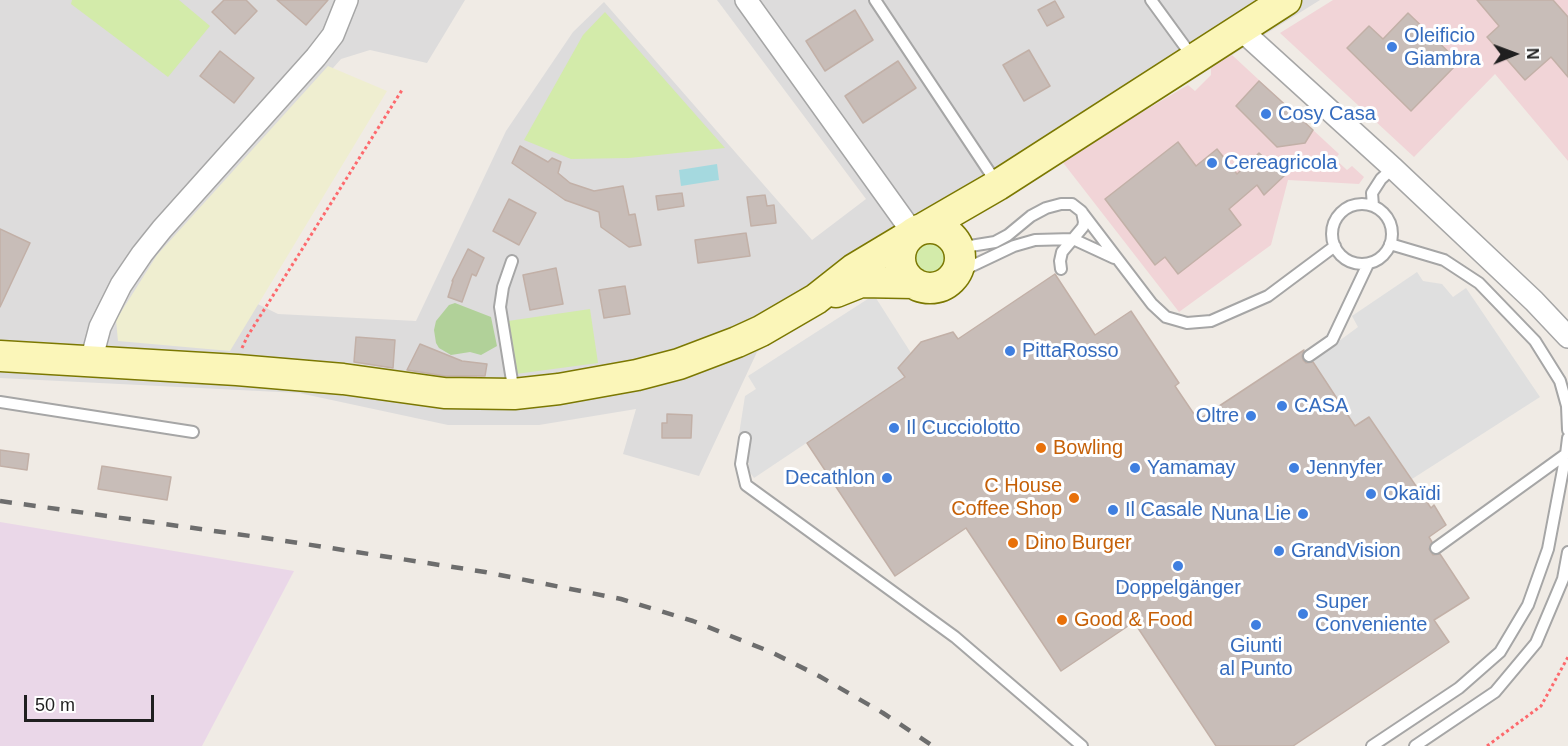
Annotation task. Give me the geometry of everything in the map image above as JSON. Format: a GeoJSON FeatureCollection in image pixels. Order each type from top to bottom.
{"type":"FeatureCollection","features":[{"type":"Feature","properties":{"kind":"main road"},"geometry":{"type":"LineString","coordinates":[[0,356],[237,370],[343,379],[444,393],[514,394],[637,375],[679,364],[761,331],[816,299],[854,269],[998,185],[1286,0]]}},
{"type":"Feature","properties":{"kind":"main road"},"geometry":{"type":"LineString","coordinates":[[816,299],[861,282],[914,283],[929,288],[948,281],[977,208],[998,185]]}},
{"type":"Feature","properties":{"kind":"main road"},"geometry":{"type":"LineString","coordinates":[[914,283],[902,269],[900,260],[901,252],[915,232],[933,228],[943,231],[951,236],[957,255]]}},
{"type":"Feature","properties":{"kind":"street"},"geometry":{"type":"LineString","coordinates":[[91,361],[100,327],[121,285],[142,254],[316,57],[333,35],[347,0]]}},
{"type":"Feature","properties":{"kind":"street"},"geometry":{"type":"LineString","coordinates":[[746,0],[915,232]]}},
{"type":"Feature","properties":{"kind":"street"},"geometry":{"type":"LineString","coordinates":[[1240,29],[1393,168],[1534,301],[1568,337]]}},
{"type":"Feature","properties":{"kind":"lane"},"geometry":{"type":"LineString","coordinates":[[875,0],[998,185]]}},
{"type":"Feature","properties":{"kind":"lane"},"geometry":{"type":"LineString","coordinates":[[1151,0],[1194,59]]}},
{"type":"Feature","properties":{"kind":"lane"},"geometry":{"type":"LineString","coordinates":[[1373,206],[1372,193],[1380,179],[1393,168]]}},
{"type":"Feature","properties":{"kind":"lane"},"geometry":{"type":"LineString","coordinates":[[957,255],[995,242],[1008,235],[1031,216],[1046,208],[1067,203],[1077,206],[1152,304],[1166,318],[1187,323],[1211,321],[1268,296],[1335,246]]}},
{"type":"Feature","properties":{"kind":"lane"},"geometry":{"type":"LineString","coordinates":[[1356,204],[1373,206],[1385,214],[1389,220],[1392,230],[1390,244],[1385,253],[1368,264],[1358,264],[1344,259],[1335,246],[1332,229],[1338,214],[1356,204]]}},
{"type":"Feature","properties":{"kind":"lane"},"geometry":{"type":"LineString","coordinates":[[1061,269],[1062,252],[1083,227],[1084,216],[1081,211]]}},
{"type":"Feature","properties":{"kind":"lane"},"geometry":{"type":"LineString","coordinates":[[957,255],[1014,246],[1035,240],[1073,239],[1118,260]]}},
{"type":"Feature","properties":{"kind":"lane"},"geometry":{"type":"LineString","coordinates":[[1390,244],[1444,261],[1479,283],[1534,341],[1560,381],[1567,406],[1568,430]]}},
{"type":"Feature","properties":{"kind":"lane"},"geometry":{"type":"LineString","coordinates":[[512,261],[503,287],[500,307],[514,394]]}},
{"type":"Feature","properties":{"kind":"lane"},"geometry":{"type":"LineString","coordinates":[[1309,356],[1332,340],[1368,264]]}},
{"type":"Feature","properties":{"kind":"lane"},"geometry":{"type":"LineString","coordinates":[[0,402],[193,432]]}},
{"type":"Feature","properties":{"kind":"lane"},"geometry":{"type":"LineString","coordinates":[[745,438],[741,464],[746,485],[956,637],[1082,746]]}},
{"type":"Feature","properties":{"kind":"lane"},"geometry":{"type":"LineString","coordinates":[[1372,746],[1459,688],[1500,652],[1528,605],[1548,549],[1568,438]]}},
{"type":"Feature","properties":{"kind":"lane"},"geometry":{"type":"LineString","coordinates":[[1436,548],[1566,454]]}},
{"type":"Feature","properties":{"kind":"lane"},"geometry":{"type":"LineString","coordinates":[[1415,746],[1495,692],[1536,643],[1563,579],[1568,552]]}},
{"type":"Feature","properties":{"kind":"path"},"geometry":{"type":"LineString","coordinates":[[237,370],[239,355],[247,337],[402,90]]}},
{"type":"Feature","properties":{"kind":"path"},"geometry":{"type":"LineString","coordinates":[[1487,746],[1541,706],[1568,657]]}},
{"type":"Feature","properties":{"kind":"shaded area"},"geometry":{"type":"Polygon","coordinates":[[[0,0],[465,0],[427,63],[370,50],[341,59],[164,258],[278,314],[416,321],[506,131],[573,32],[604,2],[812,240],[866,199],[717,0],[1320,0],[757,352],[699,476],[623,454],[636,409],[539,425],[448,425],[299,393],[0,378],[0,0]]]}},
{"type":"Feature","properties":{"kind":"shaded area"},"geometry":{"type":"Polygon","coordinates":[[[1333,0],[1568,0],[1568,161],[1495,74],[1414,157],[1280,33],[1333,0]]]}},
{"type":"Feature","properties":{"kind":"shaded area"},"geometry":{"type":"Polygon","coordinates":[[[1232,55],[1339,154],[1335,159],[1347,170],[1352,166],[1364,177],[1359,184],[1288,180],[1271,245],[1179,312],[1061,160],[1188,85],[1195,91],[1211,75],[1211,66],[1232,55]]]}},
{"type":"Feature","properties":{"kind":"shaded area"},"geometry":{"type":"Polygon","coordinates":[[[1417,272],[1423,281],[1442,284],[1453,297],[1466,288],[1540,397],[1412,479],[1369,417],[1355,426],[1312,361],[1358,327],[1352,316],[1417,272]]]}},
{"type":"Feature","properties":{"kind":"shaded area"},"geometry":{"type":"Polygon","coordinates":[[[874,295],[911,353],[899,368],[905,377],[754,478],[748,470],[749,463],[735,460],[745,396],[756,389],[748,376],[874,295]]]}},
{"type":"Feature","properties":{"kind":"shaded area"},"geometry":{"type":"Polygon","coordinates":[[[0,522],[294,571],[202,746],[0,746],[0,522]]]}},
{"type":"Feature","properties":{"kind":"green space"},"geometry":{"type":"Polygon","coordinates":[[[72,0],[179,0],[210,26],[168,77],[71,4],[72,0]]]}},
{"type":"Feature","properties":{"kind":"green space"},"geometry":{"type":"Polygon","coordinates":[[[605,12],[725,148],[629,158],[571,159],[524,140],[583,35],[605,12]]]}},
{"type":"Feature","properties":{"kind":"green space"},"geometry":{"type":"Polygon","coordinates":[[[328,66],[387,91],[230,351],[118,341],[116,320],[157,255],[328,66]]]}},
{"type":"Feature","properties":{"kind":"green space"},"geometry":{"type":"Polygon","coordinates":[[[931,242],[944,247],[949,260],[944,273],[931,278],[918,273],[913,260],[918,247],[931,242]]]}},
{"type":"Feature","properties":{"kind":"green space"},"geometry":{"type":"Polygon","coordinates":[[[455,303],[491,317],[497,346],[481,355],[470,352],[451,355],[439,348],[434,330],[436,321],[449,305],[455,303]]]}},
{"type":"Feature","properties":{"kind":"green space"},"geometry":{"type":"Polygon","coordinates":[[[590,309],[598,363],[516,374],[508,321],[590,309]]]}},
{"type":"Feature","properties":{"kind":"water"},"geometry":{"type":"Polygon","coordinates":[[[717,164],[719,180],[681,186],[679,170],[717,164]]]}},
{"type":"Feature","properties":{"kind":"building"},"geometry":{"type":"Polygon","coordinates":[[[224,0],[246,0],[257,11],[235,34],[212,12],[224,0]]]}},
{"type":"Feature","properties":{"kind":"building"},"geometry":{"type":"Polygon","coordinates":[[[277,0],[328,0],[306,25],[277,0]]]}},
{"type":"Feature","properties":{"kind":"building"},"geometry":{"type":"Polygon","coordinates":[[[1477,0],[1553,0],[1568,17],[1568,77],[1551,57],[1525,80],[1487,37],[1499,26],[1477,0]]]}},
{"type":"Feature","properties":{"kind":"building"},"geometry":{"type":"Polygon","coordinates":[[[1055,1],[1064,17],[1047,26],[1038,10],[1055,1]]]}},
{"type":"Feature","properties":{"kind":"building"},"geometry":{"type":"Polygon","coordinates":[[[855,10],[873,40],[825,71],[806,41],[855,10]]]}},
{"type":"Feature","properties":{"kind":"building"},"geometry":{"type":"Polygon","coordinates":[[[1408,13],[1459,62],[1411,111],[1347,48],[1369,26],[1383,39],[1408,13]]]}},
{"type":"Feature","properties":{"kind":"building"},"geometry":{"type":"Polygon","coordinates":[[[1029,50],[1050,86],[1024,101],[1003,65],[1029,50]]]}},
{"type":"Feature","properties":{"kind":"building"},"geometry":{"type":"Polygon","coordinates":[[[220,51],[254,78],[234,103],[200,76],[220,51]]]}},
{"type":"Feature","properties":{"kind":"building"},"geometry":{"type":"Polygon","coordinates":[[[898,61],[916,88],[863,123],[845,96],[898,61]]]}},
{"type":"Feature","properties":{"kind":"building"},"geometry":{"type":"Polygon","coordinates":[[[1259,81],[1313,130],[1305,143],[1277,147],[1236,106],[1259,81]]]}},
{"type":"Feature","properties":{"kind":"building"},"geometry":{"type":"Polygon","coordinates":[[[1178,142],[1196,166],[1217,149],[1237,174],[1259,153],[1284,176],[1264,195],[1257,185],[1229,209],[1241,225],[1178,274],[1165,257],[1155,265],[1105,199],[1178,142]]]}},
{"type":"Feature","properties":{"kind":"building"},"geometry":{"type":"Polygon","coordinates":[[[520,146],[548,162],[552,158],[561,162],[558,173],[570,183],[594,191],[623,186],[629,215],[635,214],[641,245],[629,247],[601,227],[599,212],[565,200],[512,163],[520,146]]]}},
{"type":"Feature","properties":{"kind":"building"},"geometry":{"type":"Polygon","coordinates":[[[682,193],[684,206],[658,210],[656,196],[682,193]]]}},
{"type":"Feature","properties":{"kind":"building"},"geometry":{"type":"Polygon","coordinates":[[[765,195],[767,206],[774,205],[776,223],[751,226],[747,197],[765,195]]]}},
{"type":"Feature","properties":{"kind":"building"},"geometry":{"type":"Polygon","coordinates":[[[509,199],[536,213],[519,245],[493,231],[509,199]]]}},
{"type":"Feature","properties":{"kind":"building"},"geometry":{"type":"Polygon","coordinates":[[[0,229],[30,243],[0,307],[0,229]]]}},
{"type":"Feature","properties":{"kind":"building"},"geometry":{"type":"Polygon","coordinates":[[[746,233],[750,256],[698,263],[695,240],[746,233]]]}},
{"type":"Feature","properties":{"kind":"building"},"geometry":{"type":"Polygon","coordinates":[[[468,249],[484,258],[476,276],[472,274],[462,302],[448,297],[452,281],[468,249]]]}},
{"type":"Feature","properties":{"kind":"building"},"geometry":{"type":"Polygon","coordinates":[[[556,268],[563,304],[530,310],[523,275],[556,268]]]}},
{"type":"Feature","properties":{"kind":"building"},"geometry":{"type":"Polygon","coordinates":[[[1055,274],[1095,335],[1131,311],[1179,383],[1175,386],[1198,420],[1304,350],[1303,360],[1306,363],[1313,362],[1355,426],[1369,417],[1431,508],[1434,505],[1446,525],[1429,537],[1432,542],[1429,549],[1433,555],[1440,554],[1469,598],[1434,620],[1449,642],[1293,746],[1216,746],[1134,622],[1061,671],[966,528],[895,576],[807,443],[905,377],[898,368],[921,342],[953,332],[958,339],[1055,274]]]}},
{"type":"Feature","properties":{"kind":"building"},"geometry":{"type":"Polygon","coordinates":[[[625,286],[630,314],[604,318],[599,290],[625,286]]]}},
{"type":"Feature","properties":{"kind":"building"},"geometry":{"type":"Polygon","coordinates":[[[356,337],[395,340],[393,368],[354,362],[356,337]]]}},
{"type":"Feature","properties":{"kind":"building"},"geometry":{"type":"Polygon","coordinates":[[[420,344],[462,361],[487,364],[485,376],[445,376],[407,370],[420,344]]]}},
{"type":"Feature","properties":{"kind":"building"},"geometry":{"type":"Polygon","coordinates":[[[667,414],[692,415],[691,438],[662,438],[662,423],[667,423],[667,414]]]}},
{"type":"Feature","properties":{"kind":"building"},"geometry":{"type":"Polygon","coordinates":[[[0,450],[29,454],[27,470],[0,466],[0,450]]]}},
{"type":"Feature","properties":{"kind":"building"},"geometry":{"type":"Polygon","coordinates":[[[102,466],[171,477],[167,500],[98,489],[102,466]]]}},
{"type":"Feature","properties":{"kind":"railway"},"geometry":{"type":"LineString","coordinates":[[0,501],[279,540],[485,572],[621,599],[693,621],[771,652],[819,676],[883,713],[933,746]]}},
{"type":"Feature","properties":{"kind":"place","name":"Oleificio Giambra"},"geometry":{"type":"Point","coordinates":[1392,47]}},
{"type":"Feature","properties":{"kind":"place","name":"Cosy Casa"},"geometry":{"type":"Point","coordinates":[1266,114]}},
{"type":"Feature","properties":{"kind":"place","name":"Cereagricola"},"geometry":{"type":"Point","coordinates":[1212,163]}},
{"type":"Feature","properties":{"kind":"place","name":"PittaRosso"},"geometry":{"type":"Point","coordinates":[1010,351]}},
{"type":"Feature","properties":{"kind":"place","name":"CASA"},"geometry":{"type":"Point","coordinates":[1282,406]}},
{"type":"Feature","properties":{"kind":"place","name":"Oltre"},"geometry":{"type":"Point","coordinates":[1251,416]}},
{"type":"Feature","properties":{"kind":"place","name":"Il Cucciolotto"},"geometry":{"type":"Point","coordinates":[894,428]}},
{"type":"Feature","properties":{"kind":"place","name":"Bowling"},"geometry":{"type":"Point","coordinates":[1041,448]}},
{"type":"Feature","properties":{"kind":"place","name":"Yamamay"},"geometry":{"type":"Point","coordinates":[1135,468]}},
{"type":"Feature","properties":{"kind":"place","name":"Jennyfer"},"geometry":{"type":"Point","coordinates":[1294,468]}},
{"type":"Feature","properties":{"kind":"place","name":"Decathlon"},"geometry":{"type":"Point","coordinates":[887,478]}},
{"type":"Feature","properties":{"kind":"place","name":"Okaïdi"},"geometry":{"type":"Point","coordinates":[1371,494]}},
{"type":"Feature","properties":{"kind":"place","name":"C House Coffee Shop"},"geometry":{"type":"Point","coordinates":[1074,498]}},
{"type":"Feature","properties":{"kind":"place","name":"Il Casale"},"geometry":{"type":"Point","coordinates":[1113,510]}},
{"type":"Feature","properties":{"kind":"place","name":"Nuna Lie"},"geometry":{"type":"Point","coordinates":[1303,514]}},
{"type":"Feature","properties":{"kind":"place","name":"Dino Burger"},"geometry":{"type":"Point","coordinates":[1013,543]}},
{"type":"Feature","properties":{"kind":"place","name":"GrandVision"},"geometry":{"type":"Point","coordinates":[1279,551]}},
{"type":"Feature","properties":{"kind":"place","name":"Doppelgänger"},"geometry":{"type":"Point","coordinates":[1178,566]}},
{"type":"Feature","properties":{"kind":"place","name":"Super Conveniente"},"geometry":{"type":"Point","coordinates":[1303,614]}},
{"type":"Feature","properties":{"kind":"place","name":"Good & Food"},"geometry":{"type":"Point","coordinates":[1062,620]}},
{"type":"Feature","properties":{"kind":"place","name":"Giunti al Punto"},"geometry":{"type":"Point","coordinates":[1256,625]}}]}
